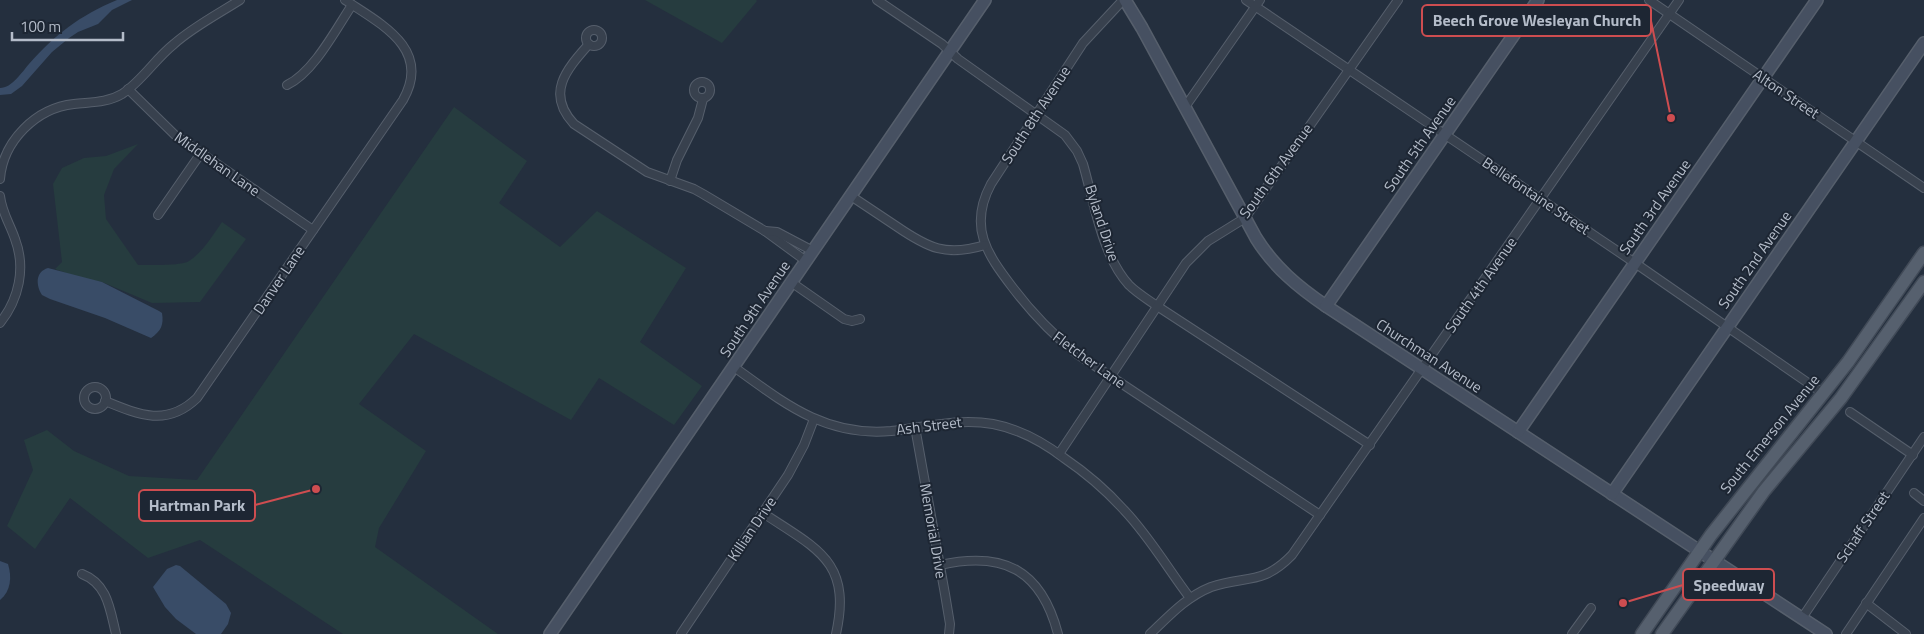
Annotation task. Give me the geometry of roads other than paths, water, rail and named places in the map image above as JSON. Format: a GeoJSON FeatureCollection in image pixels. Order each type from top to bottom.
{"type":"FeatureCollection","features":[{"type":"Feature","properties":{"kind":"main road","name":"South Emerson Avenue"},"geometry":{"type":"LineString","coordinates":[[1642,634],[1699,552],[1742,495],[1824,394],[1923,258]]}},
{"type":"Feature","properties":{"kind":"main road","name":"South Emerson Avenue"},"geometry":{"type":"LineString","coordinates":[[1662,634],[1764,491],[1841,398],[1924,282]]}},
{"type":"Feature","properties":{"kind":"street"},"geometry":{"type":"LineString","coordinates":[[0,179],[4,159],[13,142],[39,116],[68,105],[109,100],[128,89],[178,40],[240,0]]}},
{"type":"Feature","properties":{"kind":"street","name":"Byland Drive"},"geometry":{"type":"LineString","coordinates":[[877,0],[938,41],[958,60],[1063,133],[1076,148],[1083,164],[1106,246],[1113,262],[1131,286],[1157,306],[1370,445]]}},
{"type":"Feature","properties":{"kind":"street","name":"South 9th Avenue"},"geometry":{"type":"LineString","coordinates":[[550,634],[985,0]]}},
{"type":"Feature","properties":{"kind":"street","name":"Churchman Avenue"},"geometry":{"type":"LineString","coordinates":[[1124,0],[1262,248],[1277,267],[1326,306],[1826,634]]}},
{"type":"Feature","properties":{"kind":"street","name":"South 8th Avenue"},"geometry":{"type":"LineString","coordinates":[[985,244],[981,217],[988,190],[1084,43],[1124,0]]}},
{"type":"Feature","properties":{"kind":"street","name":"Bellefontaine Street"},"geometry":{"type":"LineString","coordinates":[[1246,0],[1258,3],[1349,70],[1635,263],[1726,328],[1824,394]]}},
{"type":"Feature","properties":{"kind":"street","name":"South 6th Avenue"},"geometry":{"type":"LineString","coordinates":[[1059,454],[1182,269],[1208,241],[1245,218],[1398,0]]}},
{"type":"Feature","properties":{"kind":"street","name":"South 5th Avenue"},"geometry":{"type":"LineString","coordinates":[[1326,306],[1538,0]]}},
{"type":"Feature","properties":{"kind":"street","name":"Alton Street"},"geometry":{"type":"LineString","coordinates":[[1649,0],[1924,188]]}},
{"type":"Feature","properties":{"kind":"street","name":"South 4th Avenue"},"geometry":{"type":"LineString","coordinates":[[1150,634],[1190,598],[1212,587],[1255,579],[1274,571],[1292,555],[1679,0]]}},
{"type":"Feature","properties":{"kind":"street","name":"South 3rd Avenue"},"geometry":{"type":"LineString","coordinates":[[1518,432],[1817,0]]}},
{"type":"Feature","properties":{"kind":"street"},"geometry":{"type":"LineString","coordinates":[[287,85],[306,72],[349,2]]}},
{"type":"Feature","properties":{"kind":"street","name":"Danver Lane"},"geometry":{"type":"LineString","coordinates":[[106,401],[138,414],[153,416],[175,412],[192,403],[202,392],[403,100],[411,76],[410,59],[401,40],[349,2]]}},
{"type":"Feature","properties":{"kind":"street"},"geometry":{"type":"LineString","coordinates":[[1185,107],[1258,3]]}},
{"type":"Feature","properties":{"kind":"street","name":"South 2nd Avenue"},"geometry":{"type":"LineString","coordinates":[[1612,494],[1924,43]]}},
{"type":"Feature","properties":{"kind":"street"},"geometry":{"type":"LineString","coordinates":[[589,44],[569,67],[562,83],[560,96],[567,116],[574,124],[640,168],[670,181],[694,188],[764,231],[806,261]]}},
{"type":"Feature","properties":{"kind":"street","name":"Middlehan Lane"},"geometry":{"type":"LineString","coordinates":[[128,89],[175,135],[313,230]]}},
{"type":"Feature","properties":{"kind":"street"},"geometry":{"type":"LineString","coordinates":[[670,181],[677,160],[698,118],[703,99]]}},
{"type":"Feature","properties":{"kind":"street"},"geometry":{"type":"LineString","coordinates":[[158,215],[201,153]]}},
{"type":"Feature","properties":{"kind":"street"},"geometry":{"type":"LineString","coordinates":[[0,196],[4,215],[17,244],[21,270],[14,300],[0,323]]}},
{"type":"Feature","properties":{"kind":"street"},"geometry":{"type":"LineString","coordinates":[[851,196],[928,246],[954,251],[971,249],[985,244]]}},
{"type":"Feature","properties":{"kind":"street"},"geometry":{"type":"LineString","coordinates":[[764,231],[777,232],[813,251]]}},
{"type":"Feature","properties":{"kind":"street","name":"Fletcher Lane"},"geometry":{"type":"LineString","coordinates":[[985,244],[992,261],[1036,318],[1055,337],[1077,354],[1320,515]]}},
{"type":"Feature","properties":{"kind":"street"},"geometry":{"type":"LineString","coordinates":[[791,282],[844,319],[860,320]]}},
{"type":"Feature","properties":{"kind":"street","name":"Ash Street"},"geometry":{"type":"LineString","coordinates":[[734,367],[788,406],[828,425],[873,432],[963,421],[994,424],[1021,432],[1059,454],[1094,480],[1124,509],[1190,598]]}},
{"type":"Feature","properties":{"kind":"street"},"geometry":{"type":"LineString","coordinates":[[1850,412],[1913,455]]}},
{"type":"Feature","properties":{"kind":"street","name":"Killian Drive"},"geometry":{"type":"LineString","coordinates":[[681,634],[795,463],[814,419]]}},
{"type":"Feature","properties":{"kind":"street","name":"Memorial Drive"},"geometry":{"type":"LineString","coordinates":[[914,428],[940,565],[950,624],[949,634]]}},
{"type":"Feature","properties":{"kind":"street","name":"Schaff Street"},"geometry":{"type":"LineString","coordinates":[[1802,618],[1924,437]]}},
{"type":"Feature","properties":{"kind":"street"},"geometry":{"type":"LineString","coordinates":[[1914,494],[1924,500]]}},
{"type":"Feature","properties":{"kind":"street"},"geometry":{"type":"LineString","coordinates":[[763,513],[815,547],[832,569],[841,599],[836,634]]}},
{"type":"Feature","properties":{"kind":"street"},"geometry":{"type":"LineString","coordinates":[[1846,634],[1924,518]]}},
{"type":"Feature","properties":{"kind":"street"},"geometry":{"type":"LineString","coordinates":[[940,565],[961,560],[979,560],[997,562],[1012,568],[1032,582],[1045,598],[1058,634]]}},
{"type":"Feature","properties":{"kind":"street"},"geometry":{"type":"LineString","coordinates":[[82,574],[96,581],[104,593],[116,634]]}},
{"type":"Feature","properties":{"kind":"street"},"geometry":{"type":"LineString","coordinates":[[1866,604],[1906,634]]}},
{"type":"Feature","properties":{"kind":"street"},"geometry":{"type":"LineString","coordinates":[[1572,634],[1591,608]]}},
{"type":"Feature","properties":{"kind":"water"},"geometry":{"type":"Polygon","coordinates":[[[117,0],[132,0],[112,10],[98,24],[69,38],[52,52],[22,86],[11,94],[0,95],[0,88],[13,83],[39,53],[59,35],[80,19],[117,0]]]}},
{"type":"Feature","properties":{"kind":"water"},"geometry":{"type":"Polygon","coordinates":[[[48,268],[102,282],[159,311],[162,313],[163,321],[161,327],[151,338],[105,318],[42,295],[38,279],[41,272],[48,268]]]}},
{"type":"Feature","properties":{"kind":"water"},"geometry":{"type":"Polygon","coordinates":[[[0,561],[8,564],[10,579],[8,588],[0,600],[0,561]]]}},
{"type":"Feature","properties":{"kind":"water"},"geometry":{"type":"Polygon","coordinates":[[[176,565],[180,566],[226,604],[231,613],[228,624],[221,634],[196,634],[176,619],[165,607],[153,587],[167,569],[176,565]]]}},
{"type":"Feature","properties":{"kind":"place","name":"Beech Grove Wesleyan Church"},"geometry":{"type":"Point","coordinates":[1671,118]}},
{"type":"Feature","properties":{"kind":"place","name":"Hartman Park"},"geometry":{"type":"Point","coordinates":[316,489]}},
{"type":"Feature","properties":{"kind":"place","name":"Speedway"},"geometry":{"type":"Point","coordinates":[1623,603]}}]}
